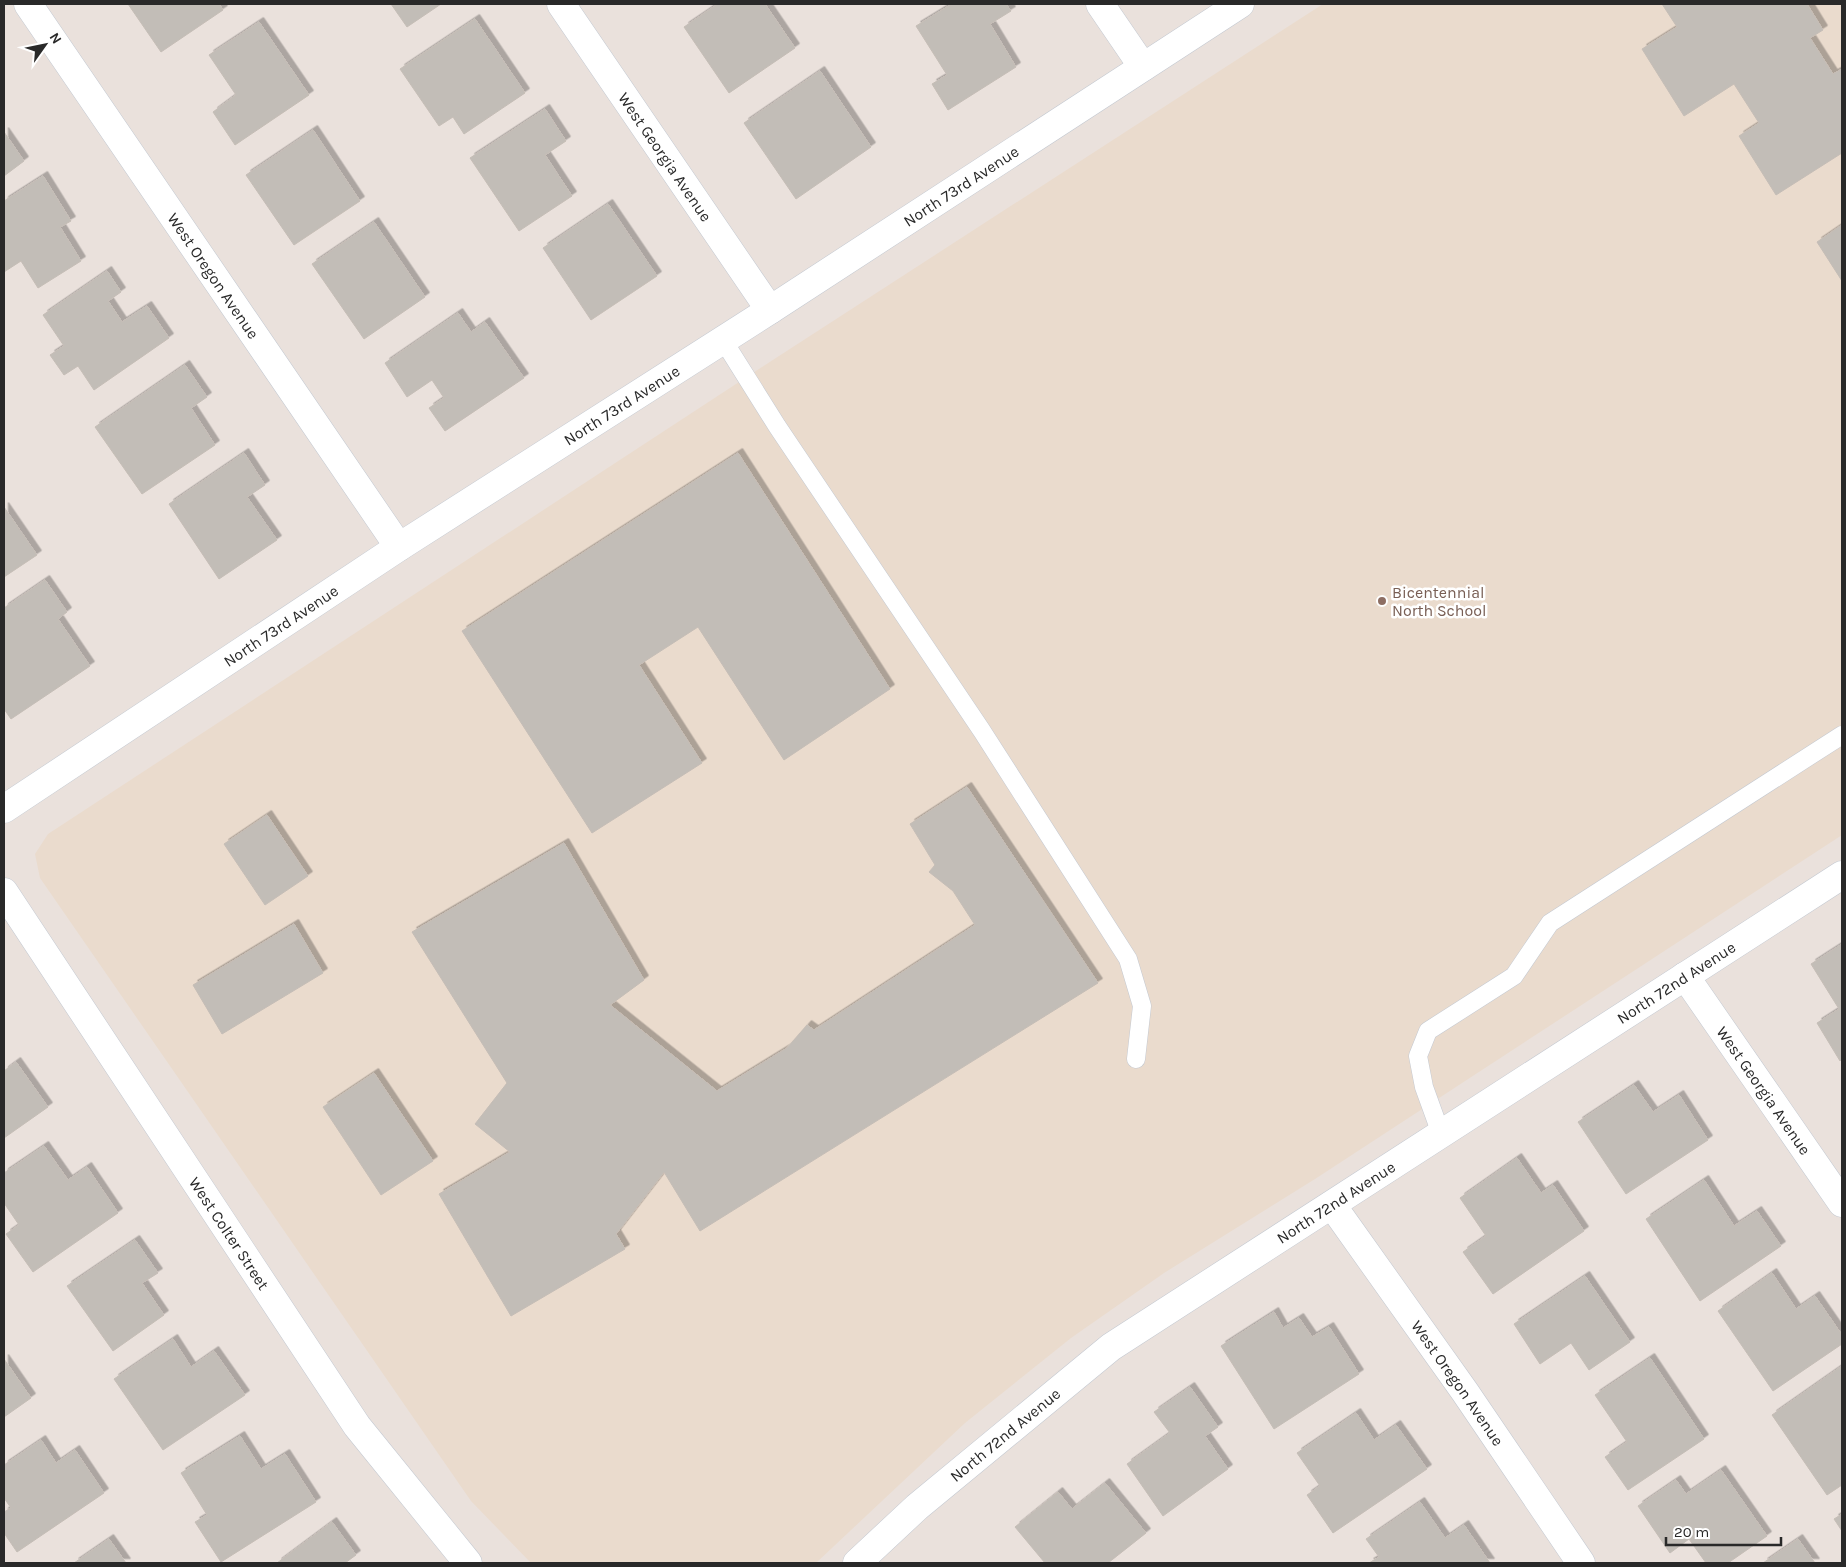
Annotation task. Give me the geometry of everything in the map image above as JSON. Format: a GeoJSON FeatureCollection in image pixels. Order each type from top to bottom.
{"type":"FeatureCollection","features":[{"type":"Feature","properties":{"kind":"street","name":"West Oregon Avenue"},"geometry":{"type":"LineString","coordinates":[[28,4],[399,546]]}},
{"type":"Feature","properties":{"kind":"street","name":"West Georgia Avenue"},"geometry":{"type":"LineString","coordinates":[[561,4],[770,310]]}},
{"type":"Feature","properties":{"kind":"street"},"geometry":{"type":"LineString","coordinates":[[1100,4],[1144,67]]}},
{"type":"Feature","properties":{"kind":"street","name":"North 73rd Avenue"},"geometry":{"type":"LineString","coordinates":[[4,809],[399,546],[770,310],[1240,4]]}},
{"type":"Feature","properties":{"kind":"street","name":"North 72nd Avenue"},"geometry":{"type":"LineString","coordinates":[[857,1563],[917,1507],[1111,1347],[1842,875]]}},
{"type":"Feature","properties":{"kind":"street","name":"West Colter Street"},"geometry":{"type":"LineString","coordinates":[[4,892],[357,1426],[468,1563]]}},
{"type":"Feature","properties":{"kind":"street","name":"West Georgia Avenue"},"geometry":{"type":"LineString","coordinates":[[1686,976],[1842,1203]]}},
{"type":"Feature","properties":{"kind":"street","name":"West Oregon Avenue"},"geometry":{"type":"LineString","coordinates":[[1332,1205],[1465,1392],[1581,1563]]}},
{"type":"Feature","properties":{"kind":"lane"},"geometry":{"type":"LineString","coordinates":[[723,340],[777,426],[982,731],[1128,959],[1142,1006],[1136,1059]]}},
{"type":"Feature","properties":{"kind":"lane"},"geometry":{"type":"LineString","coordinates":[[1440,1134],[1424,1087],[1418,1056],[1428,1031],[1514,976],[1550,923],[1842,735]]}},
{"type":"Feature","properties":{"kind":"shaded area"},"geometry":{"type":"Polygon","coordinates":[[[1323,4],[1842,4],[1842,835],[1315,1179],[1164,1273],[1071,1338],[965,1423],[816,1563],[531,1563],[471,1501],[40,878],[35,854],[48,834],[762,367],[1323,4]]]}},
{"type":"Feature","properties":{"kind":"building"},"geometry":{"type":"Polygon","coordinates":[[[128,4],[219,4],[223,10],[161,52],[128,4]]]}},
{"type":"Feature","properties":{"kind":"building"},"geometry":{"type":"Polygon","coordinates":[[[391,4],[441,4],[407,27],[391,4]]]}},
{"type":"Feature","properties":{"kind":"building"},"geometry":{"type":"Polygon","coordinates":[[[718,4],[765,4],[795,48],[729,93],[684,27],[718,4]]]}},
{"type":"Feature","properties":{"kind":"building"},"geometry":{"type":"Polygon","coordinates":[[[952,4],[1006,4],[1011,11],[990,24],[1016,67],[948,110],[932,84],[947,75],[916,26],[952,4]]]}},
{"type":"Feature","properties":{"kind":"building"},"geometry":{"type":"Polygon","coordinates":[[[1662,4],[1807,4],[1823,30],[1810,38],[1833,74],[1842,69],[1842,153],[1776,195],[1739,136],[1759,123],[1734,84],[1684,116],[1642,49],[1677,27],[1662,4]]]}},
{"type":"Feature","properties":{"kind":"building"},"geometry":{"type":"Polygon","coordinates":[[[475,19],[525,93],[464,134],[453,117],[439,126],[400,69],[475,19]]]}},
{"type":"Feature","properties":{"kind":"building"},"geometry":{"type":"Polygon","coordinates":[[[259,22],[309,95],[235,145],[213,112],[236,95],[209,55],[259,22]]]}},
{"type":"Feature","properties":{"kind":"building"},"geometry":{"type":"Polygon","coordinates":[[[820,71],[871,147],[796,199],[744,123],[820,71]]]}},
{"type":"Feature","properties":{"kind":"building"},"geometry":{"type":"Polygon","coordinates":[[[545,109],[566,141],[545,155],[572,196],[519,231],[470,158],[545,109]]]}},
{"type":"Feature","properties":{"kind":"building"},"geometry":{"type":"Polygon","coordinates":[[[313,130],[360,201],[294,245],[246,175],[313,130]]]}},
{"type":"Feature","properties":{"kind":"building"},"geometry":{"type":"Polygon","coordinates":[[[4,132],[24,161],[4,176],[4,132]]]}},
{"type":"Feature","properties":{"kind":"building"},"geometry":{"type":"Polygon","coordinates":[[[43,176],[71,221],[60,227],[81,261],[38,288],[21,261],[4,272],[4,201],[43,176]]]}},
{"type":"Feature","properties":{"kind":"building"},"geometry":{"type":"Polygon","coordinates":[[[608,204],[657,276],[591,320],[543,248],[608,204]]]}},
{"type":"Feature","properties":{"kind":"building"},"geometry":{"type":"Polygon","coordinates":[[[374,222],[425,297],[364,339],[312,264],[374,222]]]}},
{"type":"Feature","properties":{"kind":"building"},"geometry":{"type":"Polygon","coordinates":[[[1842,225],[1842,281],[1817,242],[1842,225]]]}},
{"type":"Feature","properties":{"kind":"building"},"geometry":{"type":"Polygon","coordinates":[[[107,271],[121,292],[108,301],[122,322],[147,306],[169,338],[94,390],[78,366],[64,375],[50,355],[64,346],[43,315],[107,271]]]}},
{"type":"Feature","properties":{"kind":"building"},"geometry":{"type":"Polygon","coordinates":[[[458,313],[471,332],[485,322],[524,378],[445,431],[429,408],[444,398],[432,380],[407,397],[385,363],[458,313]]]}},
{"type":"Feature","properties":{"kind":"building"},"geometry":{"type":"Polygon","coordinates":[[[185,365],[207,397],[191,408],[215,445],[142,494],[95,427],[185,365]]]}},
{"type":"Feature","properties":{"kind":"building"},"geometry":{"type":"Polygon","coordinates":[[[244,453],[265,485],[247,497],[277,540],[219,579],[169,504],[244,453]]]}},
{"type":"Feature","properties":{"kind":"building"},"geometry":{"type":"Polygon","coordinates":[[[738,453],[890,689],[784,760],[698,627],[639,665],[702,763],[592,833],[462,631],[738,453]]]}},
{"type":"Feature","properties":{"kind":"building"},"geometry":{"type":"Polygon","coordinates":[[[4,507],[37,555],[4,577],[4,507]]]}},
{"type":"Feature","properties":{"kind":"building"},"geometry":{"type":"Polygon","coordinates":[[[45,580],[67,612],[58,619],[90,666],[11,719],[4,709],[4,608],[45,580]]]}},
{"type":"Feature","properties":{"kind":"building"},"geometry":{"type":"Polygon","coordinates":[[[967,787],[1098,983],[700,1231],[664,1172],[616,1234],[625,1249],[511,1316],[439,1194],[510,1152],[475,1124],[507,1083],[412,932],[564,843],[644,980],[610,1005],[717,1091],[787,1048],[807,1025],[814,1030],[975,925],[953,891],[929,872],[935,865],[910,824],[967,787]]]}},
{"type":"Feature","properties":{"kind":"building"},"geometry":{"type":"Polygon","coordinates":[[[267,815],[308,876],[265,905],[224,844],[267,815]]]}},
{"type":"Feature","properties":{"kind":"building"},"geometry":{"type":"Polygon","coordinates":[[[294,924],[323,973],[222,1034],[193,985],[294,924]]]}},
{"type":"Feature","properties":{"kind":"building"},"geometry":{"type":"Polygon","coordinates":[[[1842,944],[1842,1059],[1840,1061],[1817,1023],[1839,1009],[1811,964],[1842,944]]]}},
{"type":"Feature","properties":{"kind":"building"},"geometry":{"type":"Polygon","coordinates":[[[16,1062],[48,1107],[4,1138],[4,1071],[16,1062]]]}},
{"type":"Feature","properties":{"kind":"building"},"geometry":{"type":"Polygon","coordinates":[[[374,1073],[433,1161],[381,1195],[323,1107],[374,1073]]]}},
{"type":"Feature","properties":{"kind":"building"},"geometry":{"type":"Polygon","coordinates":[[[1634,1085],[1653,1112],[1679,1095],[1708,1140],[1626,1194],[1578,1122],[1634,1085]]]}},
{"type":"Feature","properties":{"kind":"building"},"geometry":{"type":"Polygon","coordinates":[[[44,1146],[68,1180],[87,1167],[118,1213],[33,1272],[6,1234],[19,1225],[4,1203],[4,1173],[44,1146]]]}},
{"type":"Feature","properties":{"kind":"building"},"geometry":{"type":"Polygon","coordinates":[[[1517,1158],[1541,1193],[1553,1185],[1584,1231],[1493,1294],[1463,1252],[1486,1236],[1460,1198],[1517,1158]]]}},
{"type":"Feature","properties":{"kind":"building"},"geometry":{"type":"Polygon","coordinates":[[[1704,1180],[1734,1226],[1757,1211],[1781,1246],[1700,1301],[1646,1219],[1704,1180]]]}},
{"type":"Feature","properties":{"kind":"building"},"geometry":{"type":"Polygon","coordinates":[[[135,1240],[158,1273],[142,1283],[164,1315],[113,1351],[67,1286],[135,1240]]]}},
{"type":"Feature","properties":{"kind":"building"},"geometry":{"type":"Polygon","coordinates":[[[1772,1273],[1796,1309],[1815,1296],[1842,1335],[1842,1344],[1773,1391],[1718,1311],[1772,1273]]]}},
{"type":"Feature","properties":{"kind":"building"},"geometry":{"type":"Polygon","coordinates":[[[1585,1276],[1630,1342],[1589,1370],[1571,1343],[1540,1364],[1514,1324],[1585,1276]]]}},
{"type":"Feature","properties":{"kind":"building"},"geometry":{"type":"Polygon","coordinates":[[[1274,1312],[1283,1328],[1299,1318],[1312,1337],[1329,1327],[1359,1374],[1274,1429],[1221,1346],[1274,1312]]]}},
{"type":"Feature","properties":{"kind":"building"},"geometry":{"type":"Polygon","coordinates":[[[173,1339],[191,1367],[214,1351],[245,1395],[163,1450],[114,1379],[173,1339]]]}},
{"type":"Feature","properties":{"kind":"building"},"geometry":{"type":"Polygon","coordinates":[[[1650,1358],[1704,1439],[1628,1490],[1605,1457],[1627,1442],[1595,1395],[1650,1358]]]}},
{"type":"Feature","properties":{"kind":"building"},"geometry":{"type":"Polygon","coordinates":[[[4,1359],[31,1398],[4,1417],[4,1359]]]}},
{"type":"Feature","properties":{"kind":"building"},"geometry":{"type":"Polygon","coordinates":[[[1842,1366],[1842,1485],[1827,1495],[1772,1415],[1842,1366]]]}},
{"type":"Feature","properties":{"kind":"building"},"geometry":{"type":"Polygon","coordinates":[[[1190,1387],[1218,1427],[1205,1436],[1228,1469],[1163,1516],[1127,1464],[1170,1433],[1154,1412],[1190,1387]]]}},
{"type":"Feature","properties":{"kind":"building"},"geometry":{"type":"Polygon","coordinates":[[[1356,1413],[1374,1440],[1396,1425],[1427,1469],[1333,1533],[1307,1495],[1320,1486],[1297,1453],[1356,1413]]]}},
{"type":"Feature","properties":{"kind":"building"},"geometry":{"type":"Polygon","coordinates":[[[240,1436],[261,1469],[285,1454],[316,1502],[221,1562],[195,1522],[207,1515],[181,1473],[240,1436]]]}},
{"type":"Feature","properties":{"kind":"building"},"geometry":{"type":"Polygon","coordinates":[[[41,1440],[56,1463],[75,1450],[104,1493],[17,1552],[4,1533],[4,1512],[11,1508],[4,1498],[4,1465],[41,1440]]]}},
{"type":"Feature","properties":{"kind":"building"},"geometry":{"type":"Polygon","coordinates":[[[1721,1470],[1767,1536],[1728,1563],[1706,1563],[1689,1539],[1670,1553],[1638,1506],[1676,1480],[1686,1494],[1721,1470]]]}},
{"type":"Feature","properties":{"kind":"building"},"geometry":{"type":"Polygon","coordinates":[[[1105,1483],[1146,1533],[1108,1563],[1045,1563],[1015,1527],[1058,1492],[1072,1509],[1105,1483]]]}},
{"type":"Feature","properties":{"kind":"building"},"geometry":{"type":"Polygon","coordinates":[[[1420,1502],[1445,1538],[1464,1525],[1490,1563],[1369,1563],[1379,1557],[1366,1539],[1420,1502]]]}},
{"type":"Feature","properties":{"kind":"building"},"geometry":{"type":"Polygon","coordinates":[[[1842,1514],[1842,1531],[1834,1519],[1842,1514]]]}},
{"type":"Feature","properties":{"kind":"building"},"geometry":{"type":"Polygon","coordinates":[[[332,1522],[356,1555],[345,1563],[277,1563],[332,1522]]]}},
{"type":"Feature","properties":{"kind":"building"},"geometry":{"type":"Polygon","coordinates":[[[109,1539],[126,1563],[74,1563],[109,1539]]]}},
{"type":"Feature","properties":{"kind":"building"},"geometry":{"type":"Polygon","coordinates":[[[1798,1539],[1815,1563],[1763,1563],[1798,1539]]]}},
{"type":"Feature","properties":{"kind":"place","name":"Bicentennial North School"},"geometry":{"type":"Point","coordinates":[1382,601]}}]}
